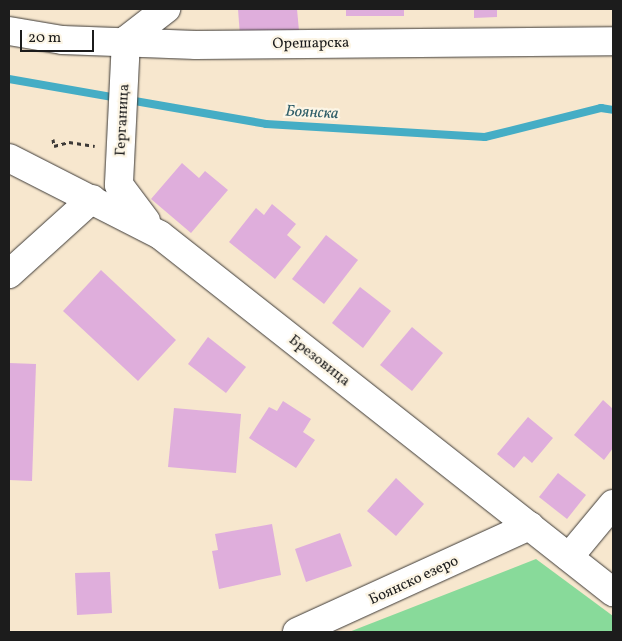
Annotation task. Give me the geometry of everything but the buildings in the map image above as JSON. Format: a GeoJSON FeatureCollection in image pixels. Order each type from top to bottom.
{"type":"FeatureCollection","features":[{"type":"Feature","properties":{"kind":"street"},"geometry":{"type":"LineString","coordinates":[[126,40],[166,9]]}},
{"type":"Feature","properties":{"kind":"street","name":"Орешарска"},"geometry":{"type":"LineString","coordinates":[[9,31],[62,40],[126,40],[196,45],[613,41]]}},
{"type":"Feature","properties":{"kind":"street","name":"Герганица"},"geometry":{"type":"LineString","coordinates":[[126,40],[123,148],[118,185],[136,212],[160,235]]}},
{"type":"Feature","properties":{"kind":"street","name":"Брезовица"},"geometry":{"type":"LineString","coordinates":[[9,158],[160,235],[613,592]]}},
{"type":"Feature","properties":{"kind":"street"},"geometry":{"type":"LineString","coordinates":[[9,274],[92,199]]}},
{"type":"Feature","properties":{"kind":"street"},"geometry":{"type":"LineString","coordinates":[[569,557],[613,504]]}},
{"type":"Feature","properties":{"kind":"street","name":"Боянско езеро"},"geometry":{"type":"LineString","coordinates":[[297,632],[530,526]]}},
{"type":"Feature","properties":{"kind":"path"},"geometry":{"type":"LineString","coordinates":[[53,140],[54,146],[69,142],[123,148]]}},
{"type":"Feature","properties":{"kind":"green space"},"geometry":{"type":"Polygon","coordinates":[[[536,559],[613,616],[613,632],[349,632],[536,559]]]}},
{"type":"Feature","properties":{"kind":"waterway","name":"Боянска"},"geometry":{"type":"LineString","coordinates":[[9,79],[118,98]]}},
{"type":"Feature","properties":{"kind":"waterway","name":"Боянска"},"geometry":{"type":"LineString","coordinates":[[129,100],[266,124],[485,137],[601,108],[613,110]]}}]}
